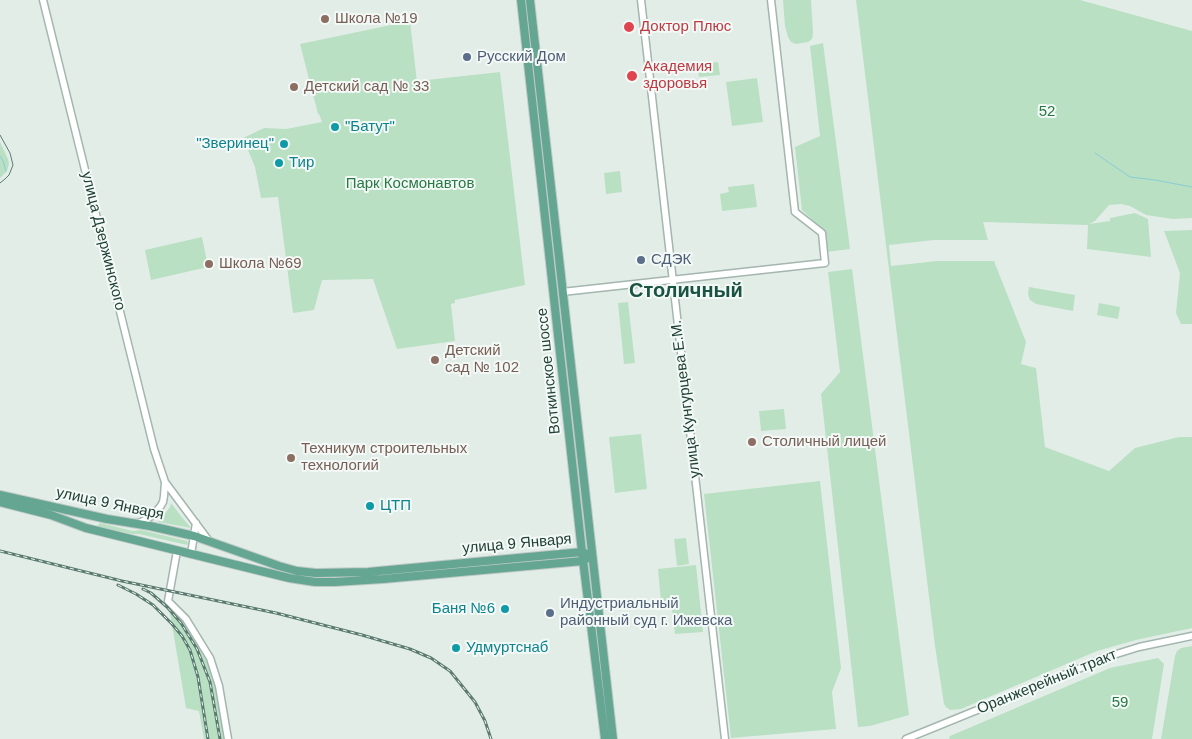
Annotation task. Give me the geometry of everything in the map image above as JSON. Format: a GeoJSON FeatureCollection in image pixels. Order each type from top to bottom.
{"type":"FeatureCollection","features":[{"type":"Feature","properties":{"kind":"main road","name":"Воткинское шоссе"},"geometry":{"type":"LineString","coordinates":[[521,0],[604,739]]}},
{"type":"Feature","properties":{"kind":"main road","name":"Воткинское шоссе"},"geometry":{"type":"LineString","coordinates":[[530,0],[613,739]]}},
{"type":"Feature","properties":{"kind":"main road","name":"улица 9 Января"},"geometry":{"type":"LineString","coordinates":[[0,495],[194,536],[267,562],[297,570],[330,573],[592,556]]}},
{"type":"Feature","properties":{"kind":"main road","name":"улица 9 Января"},"geometry":{"type":"LineString","coordinates":[[0,502],[51,515],[80,527],[289,578],[315,582],[383,579],[583,556]]}},
{"type":"Feature","properties":{"kind":"main road"},"geometry":{"type":"LineString","coordinates":[[92,530],[94,516]]}},
{"type":"Feature","properties":{"kind":"main road"},"geometry":{"type":"LineString","coordinates":[[383,570],[383,579]]}},
{"type":"Feature","properties":{"kind":"street","name":"улица Дзержинского"},"geometry":{"type":"LineString","coordinates":[[43,0],[154,449],[165,482],[209,541]]}},
{"type":"Feature","properties":{"kind":"street","name":"улица Кунгурцева Е.М."},"geometry":{"type":"LineString","coordinates":[[641,0],[725,739]]}},
{"type":"Feature","properties":{"kind":"street"},"geometry":{"type":"LineString","coordinates":[[562,292],[825,263],[822,233],[795,212],[771,0]]}},
{"type":"Feature","properties":{"kind":"street","name":"улица Дзержинского"},"geometry":{"type":"LineString","coordinates":[[132,524],[147,519],[160,507],[164,496],[165,482]]}},
{"type":"Feature","properties":{"kind":"street"},"geometry":{"type":"LineString","coordinates":[[191,554],[196,522]]}},
{"type":"Feature","properties":{"kind":"street"},"geometry":{"type":"LineString","coordinates":[[177,551],[168,601],[186,620],[210,658],[219,686],[228,739]]}},
{"type":"Feature","properties":{"kind":"street","name":"Оранжерейный тракт"},"geometry":{"type":"LineString","coordinates":[[906,739],[1110,656],[1139,647],[1192,636]]}},
{"type":"Feature","properties":{"kind":"green space"},"geometry":{"type":"Polygon","coordinates":[[[783,0],[811,0],[813,33],[812,39],[808,42],[796,44],[791,42],[788,37],[783,0]]]}},
{"type":"Feature","properties":{"kind":"green space","name":"52"},"geometry":{"type":"Polygon","coordinates":[[[856,0],[1080,0],[1192,31],[1192,218],[1173,219],[1146,215],[1130,206],[1121,204],[1109,205],[1095,221],[1089,224],[1110,221],[1110,218],[1135,213],[1148,219],[1151,257],[1087,249],[1088,225],[983,222],[988,240],[934,240],[889,245],[891,266],[937,261],[994,261],[1026,342],[1021,364],[1036,368],[1045,447],[1109,471],[1135,448],[1179,437],[1192,437],[1192,628],[1136,640],[1097,651],[961,709],[950,710],[944,704],[935,646],[856,0]]]}},
{"type":"Feature","properties":{"kind":"green space","name":"Парк Космонавтов"},"geometry":{"type":"Polygon","coordinates":[[[410,21],[417,82],[500,72],[525,285],[455,300],[455,303],[451,304],[455,341],[397,349],[373,279],[322,280],[314,310],[293,313],[278,197],[261,198],[255,167],[243,138],[264,128],[286,129],[322,122],[318,114],[300,44],[410,21]]]}},
{"type":"Feature","properties":{"kind":"green space"},"geometry":{"type":"Polygon","coordinates":[[[823,43],[850,249],[826,252],[823,230],[802,210],[795,147],[820,136],[810,46],[823,43]]]}},
{"type":"Feature","properties":{"kind":"green space"},"geometry":{"type":"Polygon","coordinates":[[[718,62],[720,75],[699,77],[697,64],[718,62]]]}},
{"type":"Feature","properties":{"kind":"green space"},"geometry":{"type":"Polygon","coordinates":[[[757,78],[763,122],[732,126],[726,82],[757,78]]]}},
{"type":"Feature","properties":{"kind":"green space"},"geometry":{"type":"Polygon","coordinates":[[[0,142],[9,164],[7,171],[0,178],[0,142]]]}},
{"type":"Feature","properties":{"kind":"green space"},"geometry":{"type":"Polygon","coordinates":[[[620,171],[622,192],[606,194],[604,173],[620,171]]]}},
{"type":"Feature","properties":{"kind":"green space"},"geometry":{"type":"Polygon","coordinates":[[[754,184],[757,207],[722,211],[720,194],[729,192],[728,187],[754,184]]]}},
{"type":"Feature","properties":{"kind":"green space"},"geometry":{"type":"Polygon","coordinates":[[[1192,230],[1192,324],[1181,324],[1176,313],[1180,273],[1164,231],[1192,230]]]}},
{"type":"Feature","properties":{"kind":"green space"},"geometry":{"type":"Polygon","coordinates":[[[202,237],[208,267],[151,280],[145,250],[202,237]]]}},
{"type":"Feature","properties":{"kind":"green space"},"geometry":{"type":"Polygon","coordinates":[[[852,269],[909,715],[870,726],[858,727],[821,394],[840,372],[828,272],[852,269]]]}},
{"type":"Feature","properties":{"kind":"green space"},"geometry":{"type":"Polygon","coordinates":[[[1029,287],[1075,295],[1073,311],[1036,304],[1030,300],[1028,294],[1029,287]]]}},
{"type":"Feature","properties":{"kind":"green space"},"geometry":{"type":"Polygon","coordinates":[[[628,302],[635,363],[624,364],[618,303],[628,302]]]}},
{"type":"Feature","properties":{"kind":"green space"},"geometry":{"type":"Polygon","coordinates":[[[1099,303],[1120,307],[1118,319],[1097,315],[1099,303]]]}},
{"type":"Feature","properties":{"kind":"green space"},"geometry":{"type":"Polygon","coordinates":[[[784,409],[786,429],[761,431],[759,411],[784,409]]]}},
{"type":"Feature","properties":{"kind":"green space"},"geometry":{"type":"Polygon","coordinates":[[[641,434],[647,489],[615,493],[609,437],[641,434]]]}},
{"type":"Feature","properties":{"kind":"green space"},"geometry":{"type":"Polygon","coordinates":[[[820,481],[841,668],[832,692],[836,729],[731,738],[704,494],[820,481]]]}},
{"type":"Feature","properties":{"kind":"green space"},"geometry":{"type":"Polygon","coordinates":[[[171,503],[191,528],[158,522],[171,503]]]}},
{"type":"Feature","properties":{"kind":"green space"},"geometry":{"type":"Polygon","coordinates":[[[100,523],[133,531],[141,530],[187,541],[188,543],[187,545],[99,527],[100,523]]]}},
{"type":"Feature","properties":{"kind":"green space"},"geometry":{"type":"Polygon","coordinates":[[[686,538],[689,564],[677,566],[674,539],[686,538]]]}},
{"type":"Feature","properties":{"kind":"green space"},"geometry":{"type":"Polygon","coordinates":[[[696,565],[703,632],[675,634],[671,601],[661,602],[658,569],[696,565]]]}},
{"type":"Feature","properties":{"kind":"green space"},"geometry":{"type":"Polygon","coordinates":[[[174,612],[188,629],[208,663],[219,702],[224,739],[204,739],[199,711],[186,708],[170,613],[174,612]]]}},
{"type":"Feature","properties":{"kind":"green space"},"geometry":{"type":"Polygon","coordinates":[[[1192,646],[1192,739],[1161,739],[1175,656],[1181,648],[1192,646]]]}},
{"type":"Feature","properties":{"kind":"green space","name":"59"},"geometry":{"type":"Polygon","coordinates":[[[1158,658],[1164,664],[1152,739],[949,739],[950,736],[1110,668],[1158,658]]]}},
{"type":"Feature","properties":{"kind":"waterway"},"geometry":{"type":"LineString","coordinates":[[1095,153],[1130,177],[1192,187]]}},
{"type":"Feature","properties":{"kind":"waterway"},"geometry":{"type":"LineString","coordinates":[[0,156],[6,171]]}},
{"type":"Feature","properties":{"kind":"tram line"},"geometry":{"type":"LineString","coordinates":[[0,135],[10,153],[13,165],[9,175],[0,183]]}},
{"type":"Feature","properties":{"kind":"railway"},"geometry":{"type":"LineString","coordinates":[[0,551],[122,581],[276,613],[410,649],[431,658],[450,671],[475,702],[485,721],[491,739]]}},
{"type":"Feature","properties":{"kind":"railway"},"geometry":{"type":"LineString","coordinates":[[118,585],[153,605],[182,636],[190,650],[198,677],[208,739]]}},
{"type":"Feature","properties":{"kind":"railway"},"geometry":{"type":"LineString","coordinates":[[143,589],[151,593],[167,607],[181,623],[197,649],[210,682],[220,739]]}},
{"type":"Feature","properties":{"kind":"place","name":"Школа №19"},"geometry":{"type":"Point","coordinates":[325,19]}},
{"type":"Feature","properties":{"kind":"place","name":"Доктор Плюс"},"geometry":{"type":"Point","coordinates":[629,27]}},
{"type":"Feature","properties":{"kind":"place","name":"Русский Дом"},"geometry":{"type":"Point","coordinates":[467,57]}},
{"type":"Feature","properties":{"kind":"place","name":"Академия здоровья"},"geometry":{"type":"Point","coordinates":[632,76]}},
{"type":"Feature","properties":{"kind":"place","name":"Детский сад № 33"},"geometry":{"type":"Point","coordinates":[294,87]}},
{"type":"Feature","properties":{"kind":"place","name":"\"Батут\""},"geometry":{"type":"Point","coordinates":[335,127]}},
{"type":"Feature","properties":{"kind":"place","name":"\"Зверинец\""},"geometry":{"type":"Point","coordinates":[284,144]}},
{"type":"Feature","properties":{"kind":"place","name":"Тир"},"geometry":{"type":"Point","coordinates":[279,163]}},
{"type":"Feature","properties":{"kind":"place","name":"СДЭК"},"geometry":{"type":"Point","coordinates":[641,260]}},
{"type":"Feature","properties":{"kind":"place","name":"Школа №69"},"geometry":{"type":"Point","coordinates":[209,264]}},
{"type":"Feature","properties":{"kind":"place","name":"Детский сад № 102"},"geometry":{"type":"Point","coordinates":[435,360]}},
{"type":"Feature","properties":{"kind":"place","name":"Столичный лицей"},"geometry":{"type":"Point","coordinates":[752,442]}},
{"type":"Feature","properties":{"kind":"place","name":"Техникум строительных технологий"},"geometry":{"type":"Point","coordinates":[291,458]}},
{"type":"Feature","properties":{"kind":"place","name":"ЦТП"},"geometry":{"type":"Point","coordinates":[370,506]}},
{"type":"Feature","properties":{"kind":"place","name":"Баня №6"},"geometry":{"type":"Point","coordinates":[505,609]}},
{"type":"Feature","properties":{"kind":"place","name":"Индустриальный районный суд г. Ижевска"},"geometry":{"type":"Point","coordinates":[550,613]}},
{"type":"Feature","properties":{"kind":"place","name":"Удмуртснаб"},"geometry":{"type":"Point","coordinates":[456,648]}},
{"type":"Feature","properties":{"kind":"district","name":"Столичный"},"geometry":{"type":"Point","coordinates":[686,291]}}]}
